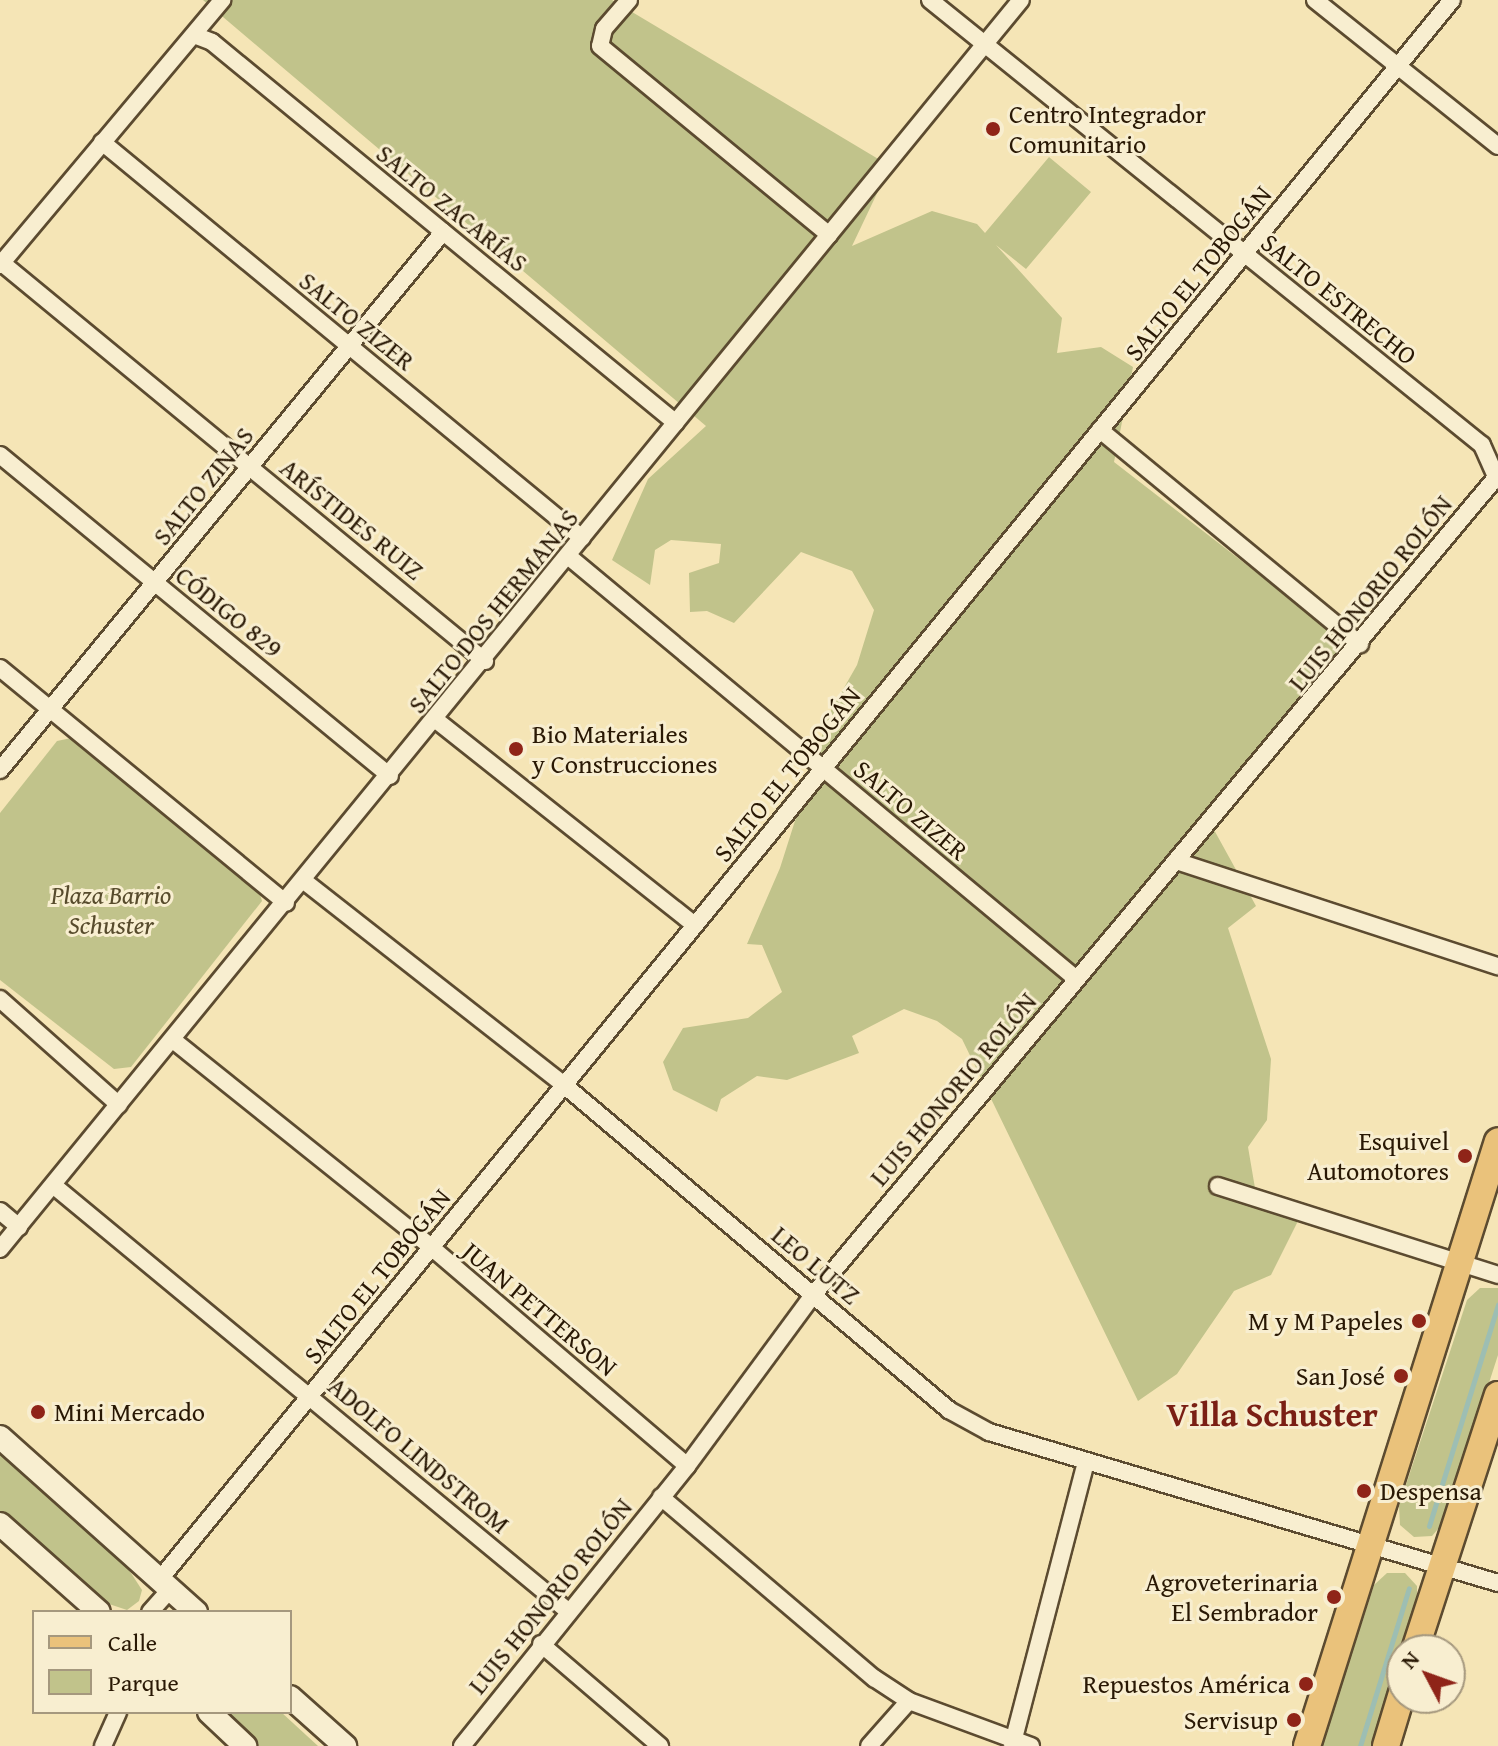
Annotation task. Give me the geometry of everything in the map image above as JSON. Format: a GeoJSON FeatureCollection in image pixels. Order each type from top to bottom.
{"type":"FeatureCollection","features":[{"type":"Feature","properties":{"kind":"main road"},"geometry":{"type":"LineString","coordinates":[[1307,1746],[1498,1141]]}},
{"type":"Feature","properties":{"kind":"main road"},"geometry":{"type":"LineString","coordinates":[[1420,1634],[1498,1395]]}},
{"type":"Feature","properties":{"kind":"main road"},"geometry":{"type":"LineString","coordinates":[[1386,1746],[1396,1714]]}},
{"type":"Feature","properties":{"kind":"street"},"geometry":{"type":"LineString","coordinates":[[1,264],[222,0]]}},
{"type":"Feature","properties":{"kind":"street"},"geometry":{"type":"LineString","coordinates":[[629,0],[604,29],[600,46],[829,235]]}},
{"type":"Feature","properties":{"kind":"street","name":"SALTO ESTRECHO"},"geometry":{"type":"LineString","coordinates":[[930,0],[1482,445],[1497,478]]}},
{"type":"Feature","properties":{"kind":"street","name":"SALTO DOS HERMANAS"},"geometry":{"type":"LineString","coordinates":[[0,1249],[485,661],[1021,0]]}},
{"type":"Feature","properties":{"kind":"street"},"geometry":{"type":"LineString","coordinates":[[1315,0],[1498,146]]}},
{"type":"Feature","properties":{"kind":"street","name":"SALTO EL TOBOGÁN"},"geometry":{"type":"LineString","coordinates":[[151,1610],[166,1584],[310,1395],[1452,0]]}},
{"type":"Feature","properties":{"kind":"street","name":"SALTO ZACARÍAS"},"geometry":{"type":"LineString","coordinates":[[194,35],[212,42],[676,423]]}},
{"type":"Feature","properties":{"kind":"street","name":"SALTO ZIZER"},"geometry":{"type":"LineString","coordinates":[[102,142],[582,538]]}},
{"type":"Feature","properties":{"kind":"street","name":"SALTO ZINAS"},"geometry":{"type":"LineString","coordinates":[[0,770],[443,232]]}},
{"type":"Feature","properties":{"kind":"street","name":"ARÍSTIDES RUIZ"},"geometry":{"type":"LineString","coordinates":[[1,264],[485,661]]}},
{"type":"Feature","properties":{"kind":"street"},"geometry":{"type":"LineString","coordinates":[[1100,430],[1360,644]]}},
{"type":"Feature","properties":{"kind":"street","name":"CÓDIGO 829"},"geometry":{"type":"LineString","coordinates":[[0,455],[390,776]]}},
{"type":"Feature","properties":{"kind":"street","name":"LUIS HONORIO ROLÓN"},"geometry":{"type":"LineString","coordinates":[[462,1746],[687,1466],[814,1294],[1075,978],[1497,478]]}},
{"type":"Feature","properties":{"kind":"street","name":"SALTO ZIZER"},"geometry":{"type":"LineString","coordinates":[[568,556],[1075,978]]}},
{"type":"Feature","properties":{"kind":"street"},"geometry":{"type":"LineString","coordinates":[[0,668],[286,903]]}},
{"type":"Feature","properties":{"kind":"street"},"geometry":{"type":"LineString","coordinates":[[436,720],[695,925]]}},
{"type":"Feature","properties":{"kind":"street"},"geometry":{"type":"LineString","coordinates":[[1176,861],[1498,966]]}},
{"type":"Feature","properties":{"kind":"street","name":"LEO LUTZ"},"geometry":{"type":"LineString","coordinates":[[304,881],[564,1085],[949,1410],[989,1432],[1498,1583]]}},
{"type":"Feature","properties":{"kind":"street"},"geometry":{"type":"LineString","coordinates":[[0,999],[119,1105]]}},
{"type":"Feature","properties":{"kind":"street","name":"JUAN PETTERSON"},"geometry":{"type":"LineString","coordinates":[[173,1040],[431,1247],[687,1466]]}},
{"type":"Feature","properties":{"kind":"street","name":"ADOLFO LINDSTROM"},"geometry":{"type":"LineString","coordinates":[[53,1185],[568,1611]]}},
{"type":"Feature","properties":{"kind":"street"},"geometry":{"type":"LineString","coordinates":[[1218,1186],[1498,1275]]}},
{"type":"Feature","properties":{"kind":"street"},"geometry":{"type":"LineString","coordinates":[[0,1211],[19,1227]]}},
{"type":"Feature","properties":{"kind":"street"},"geometry":{"type":"LineString","coordinates":[[0,1437],[194,1610]]}},
{"type":"Feature","properties":{"kind":"street"},"geometry":{"type":"LineString","coordinates":[[1013,1743],[1086,1462]]}},
{"type":"Feature","properties":{"kind":"street"},"geometry":{"type":"LineString","coordinates":[[661,1497],[874,1678],[909,1701],[1013,1743],[1031,1746]]}},
{"type":"Feature","properties":{"kind":"street"},"geometry":{"type":"LineString","coordinates":[[0,1524],[97,1610]]}},
{"type":"Feature","properties":{"kind":"street"},"geometry":{"type":"LineString","coordinates":[[541,1644],[660,1746]]}},
{"type":"Feature","properties":{"kind":"street"},"geometry":{"type":"LineString","coordinates":[[292,1699],[345,1746]]}},
{"type":"Feature","properties":{"kind":"street"},"geometry":{"type":"LineString","coordinates":[[869,1746],[909,1701]]}},
{"type":"Feature","properties":{"kind":"street"},"geometry":{"type":"LineString","coordinates":[[103,1746],[117,1714]]}},
{"type":"Feature","properties":{"kind":"street"},"geometry":{"type":"LineString","coordinates":[[211,1714],[245,1746]]}},
{"type":"Feature","properties":{"kind":"green space"},"geometry":{"type":"Polygon","coordinates":[[[203,0],[612,0],[890,166],[852,246],[932,211],[977,224],[985,233],[1049,157],[1091,192],[1026,269],[996,245],[1062,318],[1057,353],[1101,347],[1133,367],[1114,462],[1354,648],[1213,828],[1256,906],[1228,928],[1271,1059],[1267,1120],[1248,1147],[1255,1188],[1298,1221],[1271,1275],[1234,1291],[1177,1374],[1138,1401],[962,1039],[937,1021],[904,1009],[852,1036],[859,1053],[787,1080],[757,1076],[721,1099],[717,1112],[673,1090],[663,1062],[683,1028],[748,1018],[782,992],[762,945],[747,944],[780,868],[829,714],[857,665],[874,610],[852,571],[801,552],[734,623],[707,611],[690,612],[689,573],[719,563],[721,544],[671,540],[655,550],[650,585],[612,560],[648,479],[706,426],[203,0]]]}},
{"type":"Feature","properties":{"kind":"green space","name":"Plaza Barrio Schuster"},"geometry":{"type":"Polygon","coordinates":[[[76,737],[256,881],[262,901],[131,1067],[114,1069],[0,980],[0,813],[57,741],[76,737]]]}},
{"type":"Feature","properties":{"kind":"green space"},"geometry":{"type":"Polygon","coordinates":[[[1480,1288],[1498,1288],[1498,1355],[1444,1522],[1432,1536],[1414,1537],[1400,1525],[1399,1506],[1467,1300],[1480,1288]]]}},
{"type":"Feature","properties":{"kind":"green space"},"geometry":{"type":"Polygon","coordinates":[[[0,1455],[129,1570],[142,1590],[139,1601],[127,1610],[100,1601],[0,1512],[0,1455]]]}},
{"type":"Feature","properties":{"kind":"green space"},"geometry":{"type":"Polygon","coordinates":[[[1387,1573],[1405,1573],[1417,1586],[1417,1604],[1407,1634],[1386,1634],[1386,1700],[1371,1746],[1322,1746],[1374,1585],[1387,1573]]]}},
{"type":"Feature","properties":{"kind":"green space"},"geometry":{"type":"Polygon","coordinates":[[[220,1714],[283,1714],[318,1746],[256,1746],[220,1714]]]}},
{"type":"Feature","properties":{"kind":"waterway"},"geometry":{"type":"LineString","coordinates":[[1429,1526],[1498,1305]]}},
{"type":"Feature","properties":{"kind":"waterway"},"geometry":{"type":"LineString","coordinates":[[1360,1746],[1409,1588]]}},
{"type":"Feature","properties":{"kind":"place","name":"Centro Integrador Comunitario"},"geometry":{"type":"Point","coordinates":[993,129]}},
{"type":"Feature","properties":{"kind":"place","name":"Bio Materiales y Construcciones"},"geometry":{"type":"Point","coordinates":[516,749]}},
{"type":"Feature","properties":{"kind":"place","name":"Esquivel Automotores"},"geometry":{"type":"Point","coordinates":[1465,1156]}},
{"type":"Feature","properties":{"kind":"place","name":"M y M Papeles"},"geometry":{"type":"Point","coordinates":[1419,1321]}},
{"type":"Feature","properties":{"kind":"place","name":"San José"},"geometry":{"type":"Point","coordinates":[1401,1376]}},
{"type":"Feature","properties":{"kind":"place","name":"Mini Mercado"},"geometry":{"type":"Point","coordinates":[38,1412]}},
{"type":"Feature","properties":{"kind":"place","name":"Despensa"},"geometry":{"type":"Point","coordinates":[1364,1491]}},
{"type":"Feature","properties":{"kind":"place","name":"Agroveterinaria El Sembrador"},"geometry":{"type":"Point","coordinates":[1334,1597]}},
{"type":"Feature","properties":{"kind":"place","name":"Repuestos América"},"geometry":{"type":"Point","coordinates":[1306,1684]}},
{"type":"Feature","properties":{"kind":"place","name":"Servisup"},"geometry":{"type":"Point","coordinates":[1294,1720]}},
{"type":"Feature","properties":{"kind":"district","name":"Villa Schuster"},"geometry":{"type":"Point","coordinates":[1272,1414]}}]}
